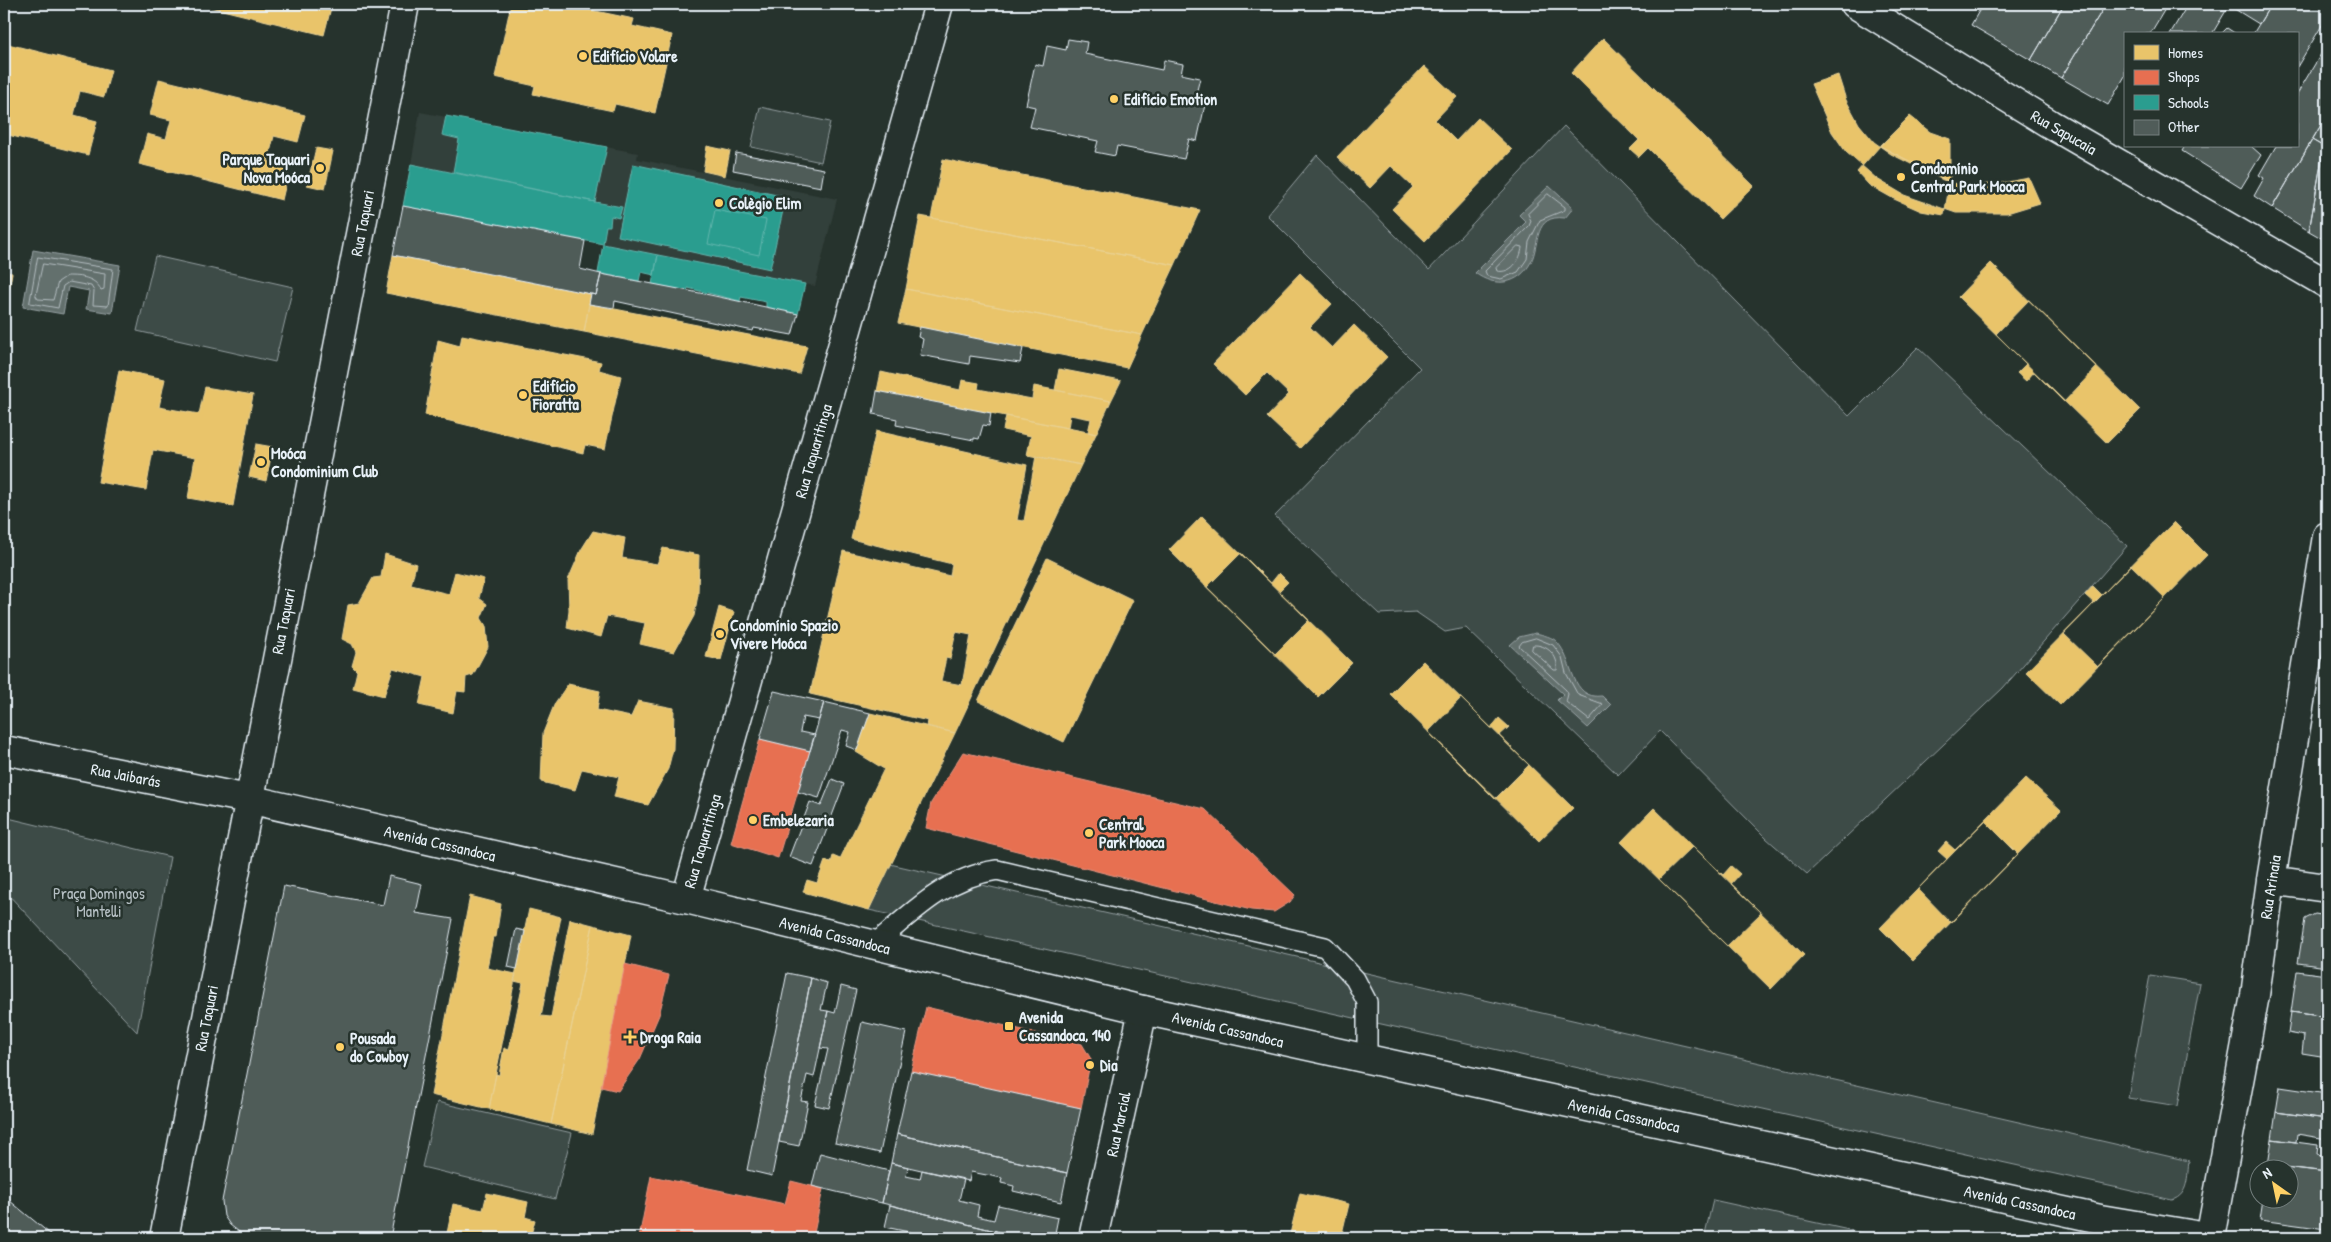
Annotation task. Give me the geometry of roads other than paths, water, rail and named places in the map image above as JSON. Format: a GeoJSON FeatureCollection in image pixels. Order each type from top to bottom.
{"type":"FeatureCollection","features":[{"type":"Feature","properties":{"kind":"street","name":"Rua Taquari"},"geometry":{"type":"LineString","coordinates":[[164,1238],[248,799],[405,4]]}},
{"type":"Feature","properties":{"kind":"street","name":"Rua Taquaritinga"},"geometry":{"type":"LineString","coordinates":[[686,899],[939,4]]}},
{"type":"Feature","properties":{"kind":"street","name":"Rua Sapucaia"},"geometry":{"type":"LineString","coordinates":[[1855,4],[2050,124],[2327,284]]}},
{"type":"Feature","properties":{"kind":"street","name":"Rua Arinaia"},"geometry":{"type":"LineString","coordinates":[[2212,1238],[2255,995],[2271,880],[2327,536]]}},
{"type":"Feature","properties":{"kind":"street","name":"Rua Jaibarás"},"geometry":{"type":"LineString","coordinates":[[4,750],[248,799]]}},
{"type":"Feature","properties":{"kind":"street","name":"Avenida Cassandoca"},"geometry":{"type":"LineString","coordinates":[[248,799],[686,899],[1143,1010],[2091,1217],[2212,1238]]}},
{"type":"Feature","properties":{"kind":"street"},"geometry":{"type":"LineString","coordinates":[[2271,880],[2327,888]]}},
{"type":"Feature","properties":{"kind":"street","name":"Rua Marcial"},"geometry":{"type":"LineString","coordinates":[[1093,1238],[1143,1010]]}},
{"type":"Feature","properties":{"kind":"lane"},"geometry":{"type":"LineString","coordinates":[[875,944],[920,904],[976,873],[997,870],[1017,874],[1325,947],[1355,978],[1366,1002],[1367,1060]]}},
{"type":"Feature","properties":{"kind":"water"},"geometry":{"type":"Polygon","coordinates":[[[1549,186],[1573,208],[1565,218],[1555,218],[1543,225],[1539,232],[1534,255],[1526,270],[1520,276],[1506,282],[1490,281],[1475,273],[1526,222],[1519,215],[1549,186]]]}},
{"type":"Feature","properties":{"kind":"water"},"geometry":{"type":"Polygon","coordinates":[[[33,250],[120,265],[112,313],[86,309],[89,291],[68,287],[63,314],[23,307],[33,250]]]}},
{"type":"Feature","properties":{"kind":"water"},"geometry":{"type":"Polygon","coordinates":[[[1536,633],[1550,637],[1557,642],[1563,650],[1578,685],[1584,692],[1592,696],[1602,696],[1611,705],[1588,728],[1557,700],[1563,694],[1510,645],[1519,637],[1536,633]]]}},
{"type":"Feature","properties":{"kind":"place","name":"Edifício Volare"},"geometry":{"type":"Point","coordinates":[583,56]}},
{"type":"Feature","properties":{"kind":"place","name":"Edifício Emotion"},"geometry":{"type":"Point","coordinates":[1114,99]}},
{"type":"Feature","properties":{"kind":"place","name":"Parque Taquari Nova Moóca"},"geometry":{"type":"Point","coordinates":[320,168]}},
{"type":"Feature","properties":{"kind":"place","name":"Condomínio Central Park Mooca"},"geometry":{"type":"Point","coordinates":[1901,177]}},
{"type":"Feature","properties":{"kind":"place","name":"Colègio Elim"},"geometry":{"type":"Point","coordinates":[719,203]}},
{"type":"Feature","properties":{"kind":"place","name":"Edifício Fioratta"},"geometry":{"type":"Point","coordinates":[523,395]}},
{"type":"Feature","properties":{"kind":"place","name":"Moóca Condominium Club"},"geometry":{"type":"Point","coordinates":[261,462]}},
{"type":"Feature","properties":{"kind":"place","name":"Condomínio Spazio Vivere Moóca"},"geometry":{"type":"Point","coordinates":[720,634]}},
{"type":"Feature","properties":{"kind":"place","name":"Embelezaria"},"geometry":{"type":"Point","coordinates":[753,820]}},
{"type":"Feature","properties":{"kind":"place","name":"Central Park Mooca"},"geometry":{"type":"Point","coordinates":[1089,833]}},
{"type":"Feature","properties":{"kind":"place","name":"Avenida Cassandoca, 140"},"geometry":{"type":"Point","coordinates":[1009,1026]}},
{"type":"Feature","properties":{"kind":"place","name":"Droga Raia"},"geometry":{"type":"Point","coordinates":[630,1037]}},
{"type":"Feature","properties":{"kind":"place","name":"Pousada do Cowboy"},"geometry":{"type":"Point","coordinates":[340,1047]}},
{"type":"Feature","properties":{"kind":"place","name":"Dia"},"geometry":{"type":"Point","coordinates":[1090,1065]}},
{"type":"Feature","properties":{"kind":"park label","name":"Praça Domingos Mantelli"},"geometry":{"type":"Point","coordinates":[99,902]}}]}
